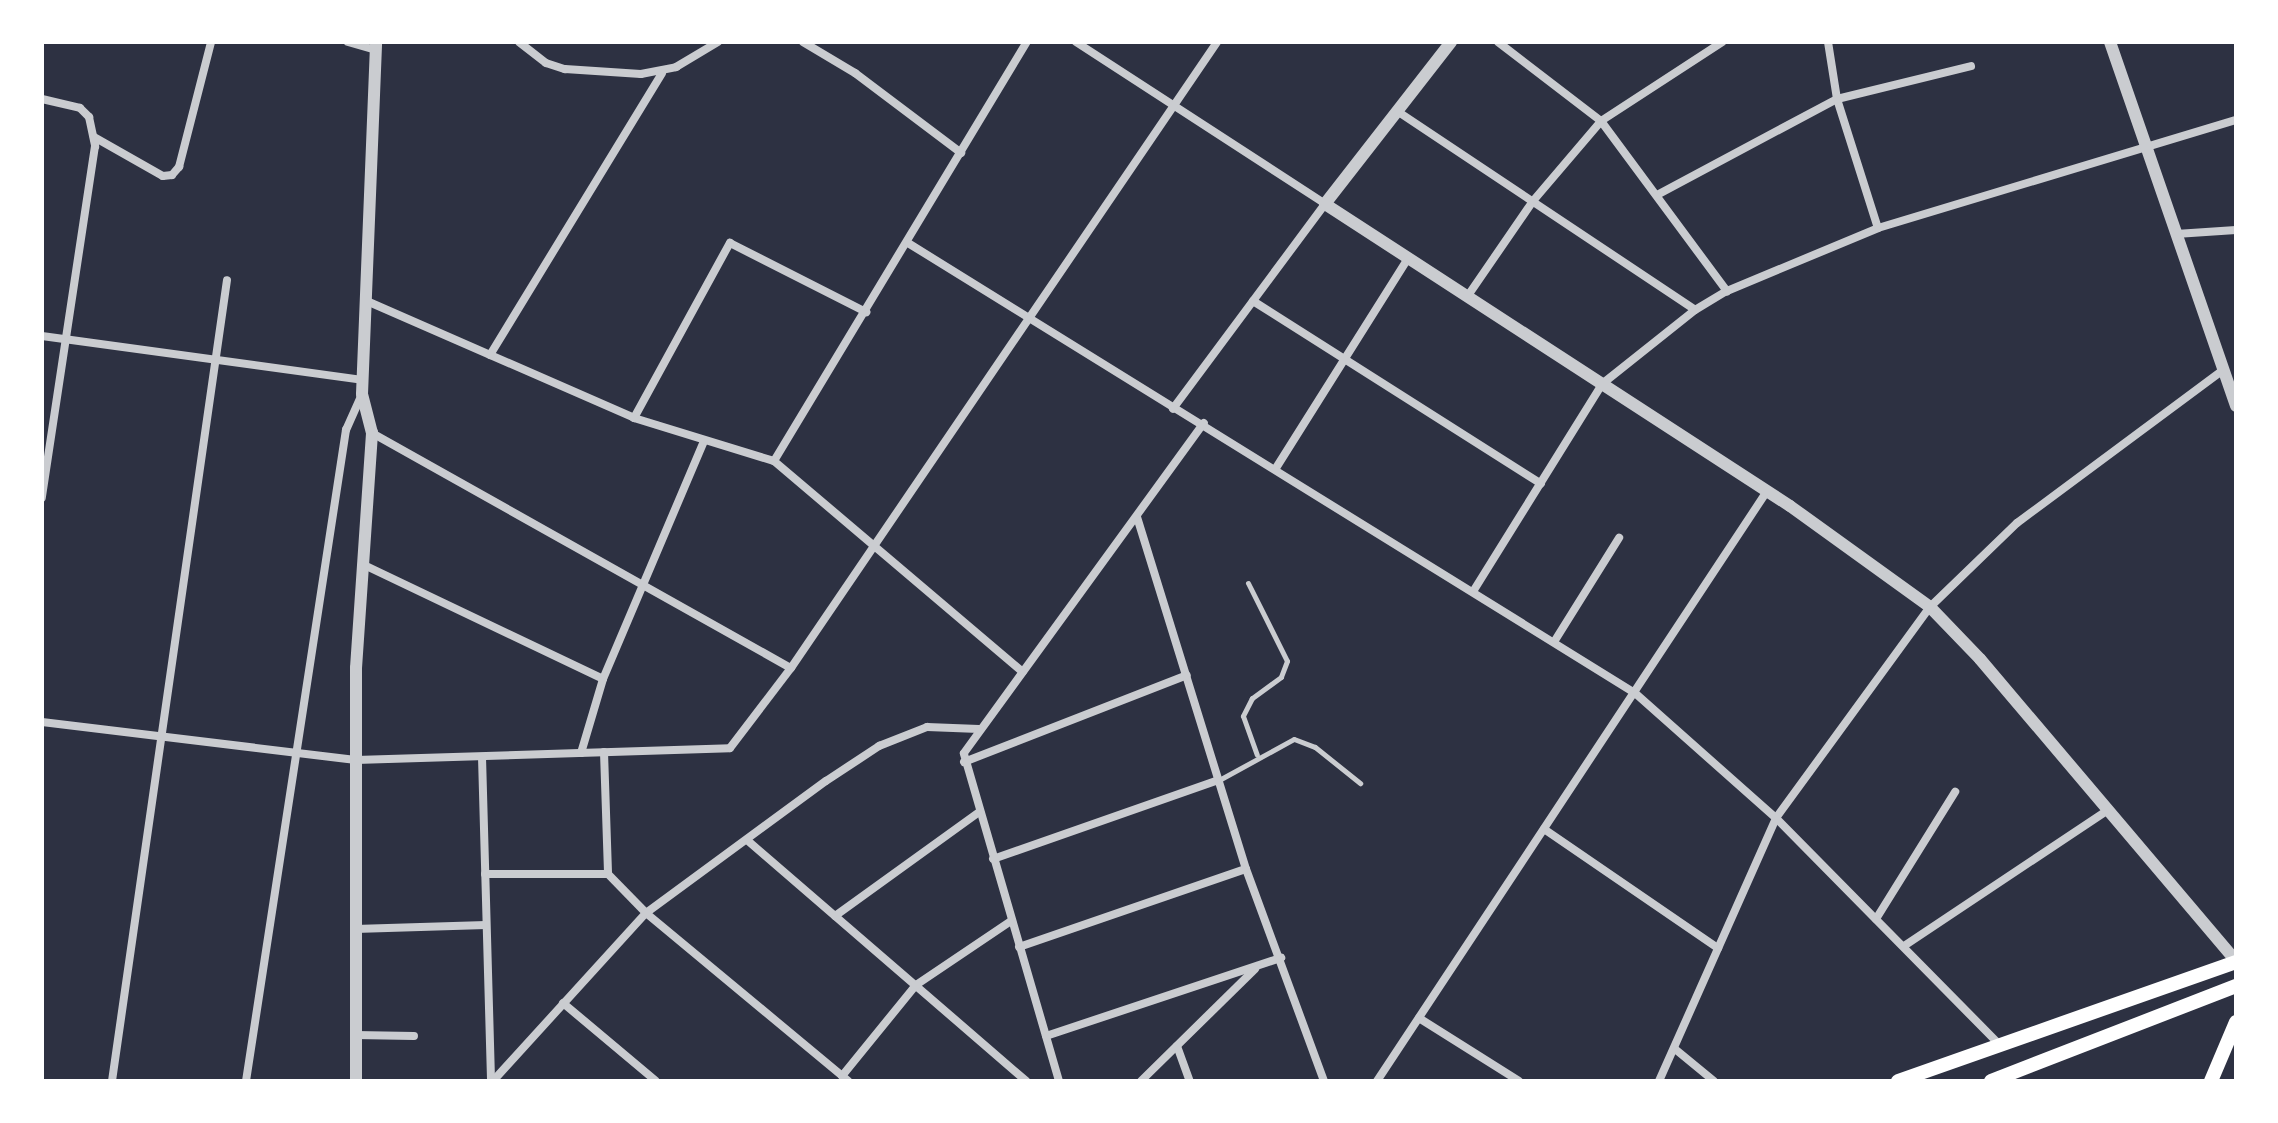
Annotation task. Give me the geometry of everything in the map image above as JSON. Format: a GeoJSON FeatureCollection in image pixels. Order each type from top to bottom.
{"type":"FeatureCollection","features":[{"type":"Feature","properties":{"kind":"main road"},"geometry":{"type":"LineString","coordinates":[[1898,1081],[1998,1043],[2236,962]]}},
{"type":"Feature","properties":{"kind":"main road"},"geometry":{"type":"LineString","coordinates":[[1991,1081],[2236,986]]}},
{"type":"Feature","properties":{"kind":"main road"},"geometry":{"type":"LineString","coordinates":[[2211,1081],[2236,1022]]}},
{"type":"Feature","properties":{"kind":"street"},"geometry":{"type":"LineString","coordinates":[[94,137],[163,176],[172,175],[179,167],[211,42]]}},
{"type":"Feature","properties":{"kind":"street"},"geometry":{"type":"LineString","coordinates":[[246,1081],[346,430],[362,394],[364,380],[376,46],[348,42]]}},
{"type":"Feature","properties":{"kind":"street"},"geometry":{"type":"LineString","coordinates":[[519,42],[546,63],[565,69],[662,73]]}},
{"type":"Feature","properties":{"kind":"street"},"geometry":{"type":"LineString","coordinates":[[490,355],[662,73],[718,42]]}},
{"type":"Feature","properties":{"kind":"street"},"geometry":{"type":"LineString","coordinates":[[803,42],[855,73],[961,153]]}},
{"type":"Feature","properties":{"kind":"street"},"geometry":{"type":"LineString","coordinates":[[774,461],[1027,42]]}},
{"type":"Feature","properties":{"kind":"street"},"geometry":{"type":"LineString","coordinates":[[1076,42],[1767,491],[1930,607],[2236,962]]}},
{"type":"Feature","properties":{"kind":"street"},"geometry":{"type":"LineString","coordinates":[[42,722],[296,757],[356,760],[730,748],[791,668],[871,544],[1170,103],[1217,42]]}},
{"type":"Feature","properties":{"kind":"street"},"geometry":{"type":"LineString","coordinates":[[1173,409],[1325,204],[1451,42]]}},
{"type":"Feature","properties":{"kind":"street"},"geometry":{"type":"LineString","coordinates":[[1498,42],[1601,121],[1727,291]]}},
{"type":"Feature","properties":{"kind":"street"},"geometry":{"type":"LineString","coordinates":[[1467,297],[1533,201],[1601,121],[1722,42]]}},
{"type":"Feature","properties":{"kind":"street"},"geometry":{"type":"LineString","coordinates":[[1828,42],[1837,99],[1878,228]]}},
{"type":"Feature","properties":{"kind":"street"},"geometry":{"type":"LineString","coordinates":[[2110,42],[2236,406]]}},
{"type":"Feature","properties":{"kind":"street"},"geometry":{"type":"LineString","coordinates":[[1657,195],[1837,99],[1971,66]]}},
{"type":"Feature","properties":{"kind":"street"},"geometry":{"type":"LineString","coordinates":[[42,99],[68,103],[89,117],[94,137],[42,498]]}},
{"type":"Feature","properties":{"kind":"street"},"geometry":{"type":"LineString","coordinates":[[1397,111],[1695,310]]}},
{"type":"Feature","properties":{"kind":"street"},"geometry":{"type":"LineString","coordinates":[[1474,590],[1602,384],[1695,310],[1727,291],[1878,228],[2236,120]]}},
{"type":"Feature","properties":{"kind":"street"},"geometry":{"type":"LineString","coordinates":[[2176,234],[2236,230]]}},
{"type":"Feature","properties":{"kind":"street"},"geometry":{"type":"LineString","coordinates":[[634,418],[730,243],[866,312]]}},
{"type":"Feature","properties":{"kind":"street"},"geometry":{"type":"LineString","coordinates":[[908,243],[1026,319],[1173,409],[1204,423],[1474,590],[1635,693],[1776,818],[1998,1043]]}},
{"type":"Feature","properties":{"kind":"street"},"geometry":{"type":"LineString","coordinates":[[1276,468],[1408,258]]}},
{"type":"Feature","properties":{"kind":"street"},"geometry":{"type":"LineString","coordinates":[[112,1081],[227,280]]}},
{"type":"Feature","properties":{"kind":"street"},"geometry":{"type":"LineString","coordinates":[[1253,301],[1541,484]]}},
{"type":"Feature","properties":{"kind":"street"},"geometry":{"type":"LineString","coordinates":[[369,302],[634,418],[774,461],[1023,672]]}},
{"type":"Feature","properties":{"kind":"street"},"geometry":{"type":"LineString","coordinates":[[42,336],[215,363],[364,380]]}},
{"type":"Feature","properties":{"kind":"street"},"geometry":{"type":"LineString","coordinates":[[1659,1081],[1776,818],[1930,607],[2017,523],[2224,369]]}},
{"type":"Feature","properties":{"kind":"street"},"geometry":{"type":"LineString","coordinates":[[356,1081],[356,760],[361,563],[372,433],[362,394]]}},
{"type":"Feature","properties":{"kind":"street"},"geometry":{"type":"LineString","coordinates":[[1059,1081],[964,757],[979,729],[1204,423]]}},
{"type":"Feature","properties":{"kind":"street"},"geometry":{"type":"LineString","coordinates":[[372,433],[639,587],[791,668]]}},
{"type":"Feature","properties":{"kind":"street"},"geometry":{"type":"LineString","coordinates":[[581,753],[603,679],[639,587],[704,441]]}},
{"type":"Feature","properties":{"kind":"street"},"geometry":{"type":"LineString","coordinates":[[1377,1081],[1767,491]]}},
{"type":"Feature","properties":{"kind":"street"},"geometry":{"type":"LineString","coordinates":[[1137,517],[1246,869],[1324,1081]]}},
{"type":"Feature","properties":{"kind":"street"},"geometry":{"type":"LineString","coordinates":[[1554,642],[1619,538]]}},
{"type":"Feature","properties":{"kind":"street"},"geometry":{"type":"LineString","coordinates":[[361,563],[603,679]]}},
{"type":"Feature","properties":{"kind":"street"},"geometry":{"type":"LineString","coordinates":[[964,757],[1187,675]]}},
{"type":"Feature","properties":{"kind":"street"},"geometry":{"type":"LineString","coordinates":[[492,1081],[646,913],[879,746],[927,727],[979,729]]}},
{"type":"Feature","properties":{"kind":"street"},"geometry":{"type":"LineString","coordinates":[[604,752],[608,874],[646,913],[845,1079],[916,985],[1011,921]]}},
{"type":"Feature","properties":{"kind":"street"},"geometry":{"type":"LineString","coordinates":[[482,757],[492,1081]]}},
{"type":"Feature","properties":{"kind":"street"},"geometry":{"type":"LineString","coordinates":[[993,859],[1219,780]]}},
{"type":"Feature","properties":{"kind":"street"},"geometry":{"type":"LineString","coordinates":[[1876,919],[1955,792]]}},
{"type":"Feature","properties":{"kind":"street"},"geometry":{"type":"LineString","coordinates":[[1904,946],[2108,810]]}},
{"type":"Feature","properties":{"kind":"street"},"geometry":{"type":"LineString","coordinates":[[835,916],[979,812]]}},
{"type":"Feature","properties":{"kind":"street"},"geometry":{"type":"LineString","coordinates":[[1544,829],[1718,948]]}},
{"type":"Feature","properties":{"kind":"street"},"geometry":{"type":"LineString","coordinates":[[747,840],[1026,1081]]}},
{"type":"Feature","properties":{"kind":"street"},"geometry":{"type":"LineString","coordinates":[[1019,947],[1246,869]]}},
{"type":"Feature","properties":{"kind":"street"},"geometry":{"type":"LineString","coordinates":[[485,874],[608,874]]}},
{"type":"Feature","properties":{"kind":"street"},"geometry":{"type":"LineString","coordinates":[[355,929],[486,925]]}},
{"type":"Feature","properties":{"kind":"street"},"geometry":{"type":"LineString","coordinates":[[1046,1036],[1281,958]]}},
{"type":"Feature","properties":{"kind":"street"},"geometry":{"type":"LineString","coordinates":[[1141,1081],[1258,967]]}},
{"type":"Feature","properties":{"kind":"street"},"geometry":{"type":"LineString","coordinates":[[563,1003],[656,1081]]}},
{"type":"Feature","properties":{"kind":"street"},"geometry":{"type":"LineString","coordinates":[[1419,1018],[1519,1081]]}},
{"type":"Feature","properties":{"kind":"street"},"geometry":{"type":"LineString","coordinates":[[355,1035],[414,1036]]}},
{"type":"Feature","properties":{"kind":"street"},"geometry":{"type":"LineString","coordinates":[[1177,1046],[1190,1081]]}},
{"type":"Feature","properties":{"kind":"street"},"geometry":{"type":"LineString","coordinates":[[1675,1049],[1714,1081]]}},
{"type":"Feature","properties":{"kind":"lane"},"geometry":{"type":"LineString","coordinates":[[1248,583],[1286,654],[1281,677],[1252,698],[1243,716],[1257,755]]}},
{"type":"Feature","properties":{"kind":"lane"},"geometry":{"type":"LineString","coordinates":[[1219,780],[1257,755],[1287,740],[1300,739],[1360,783]]}}]}
